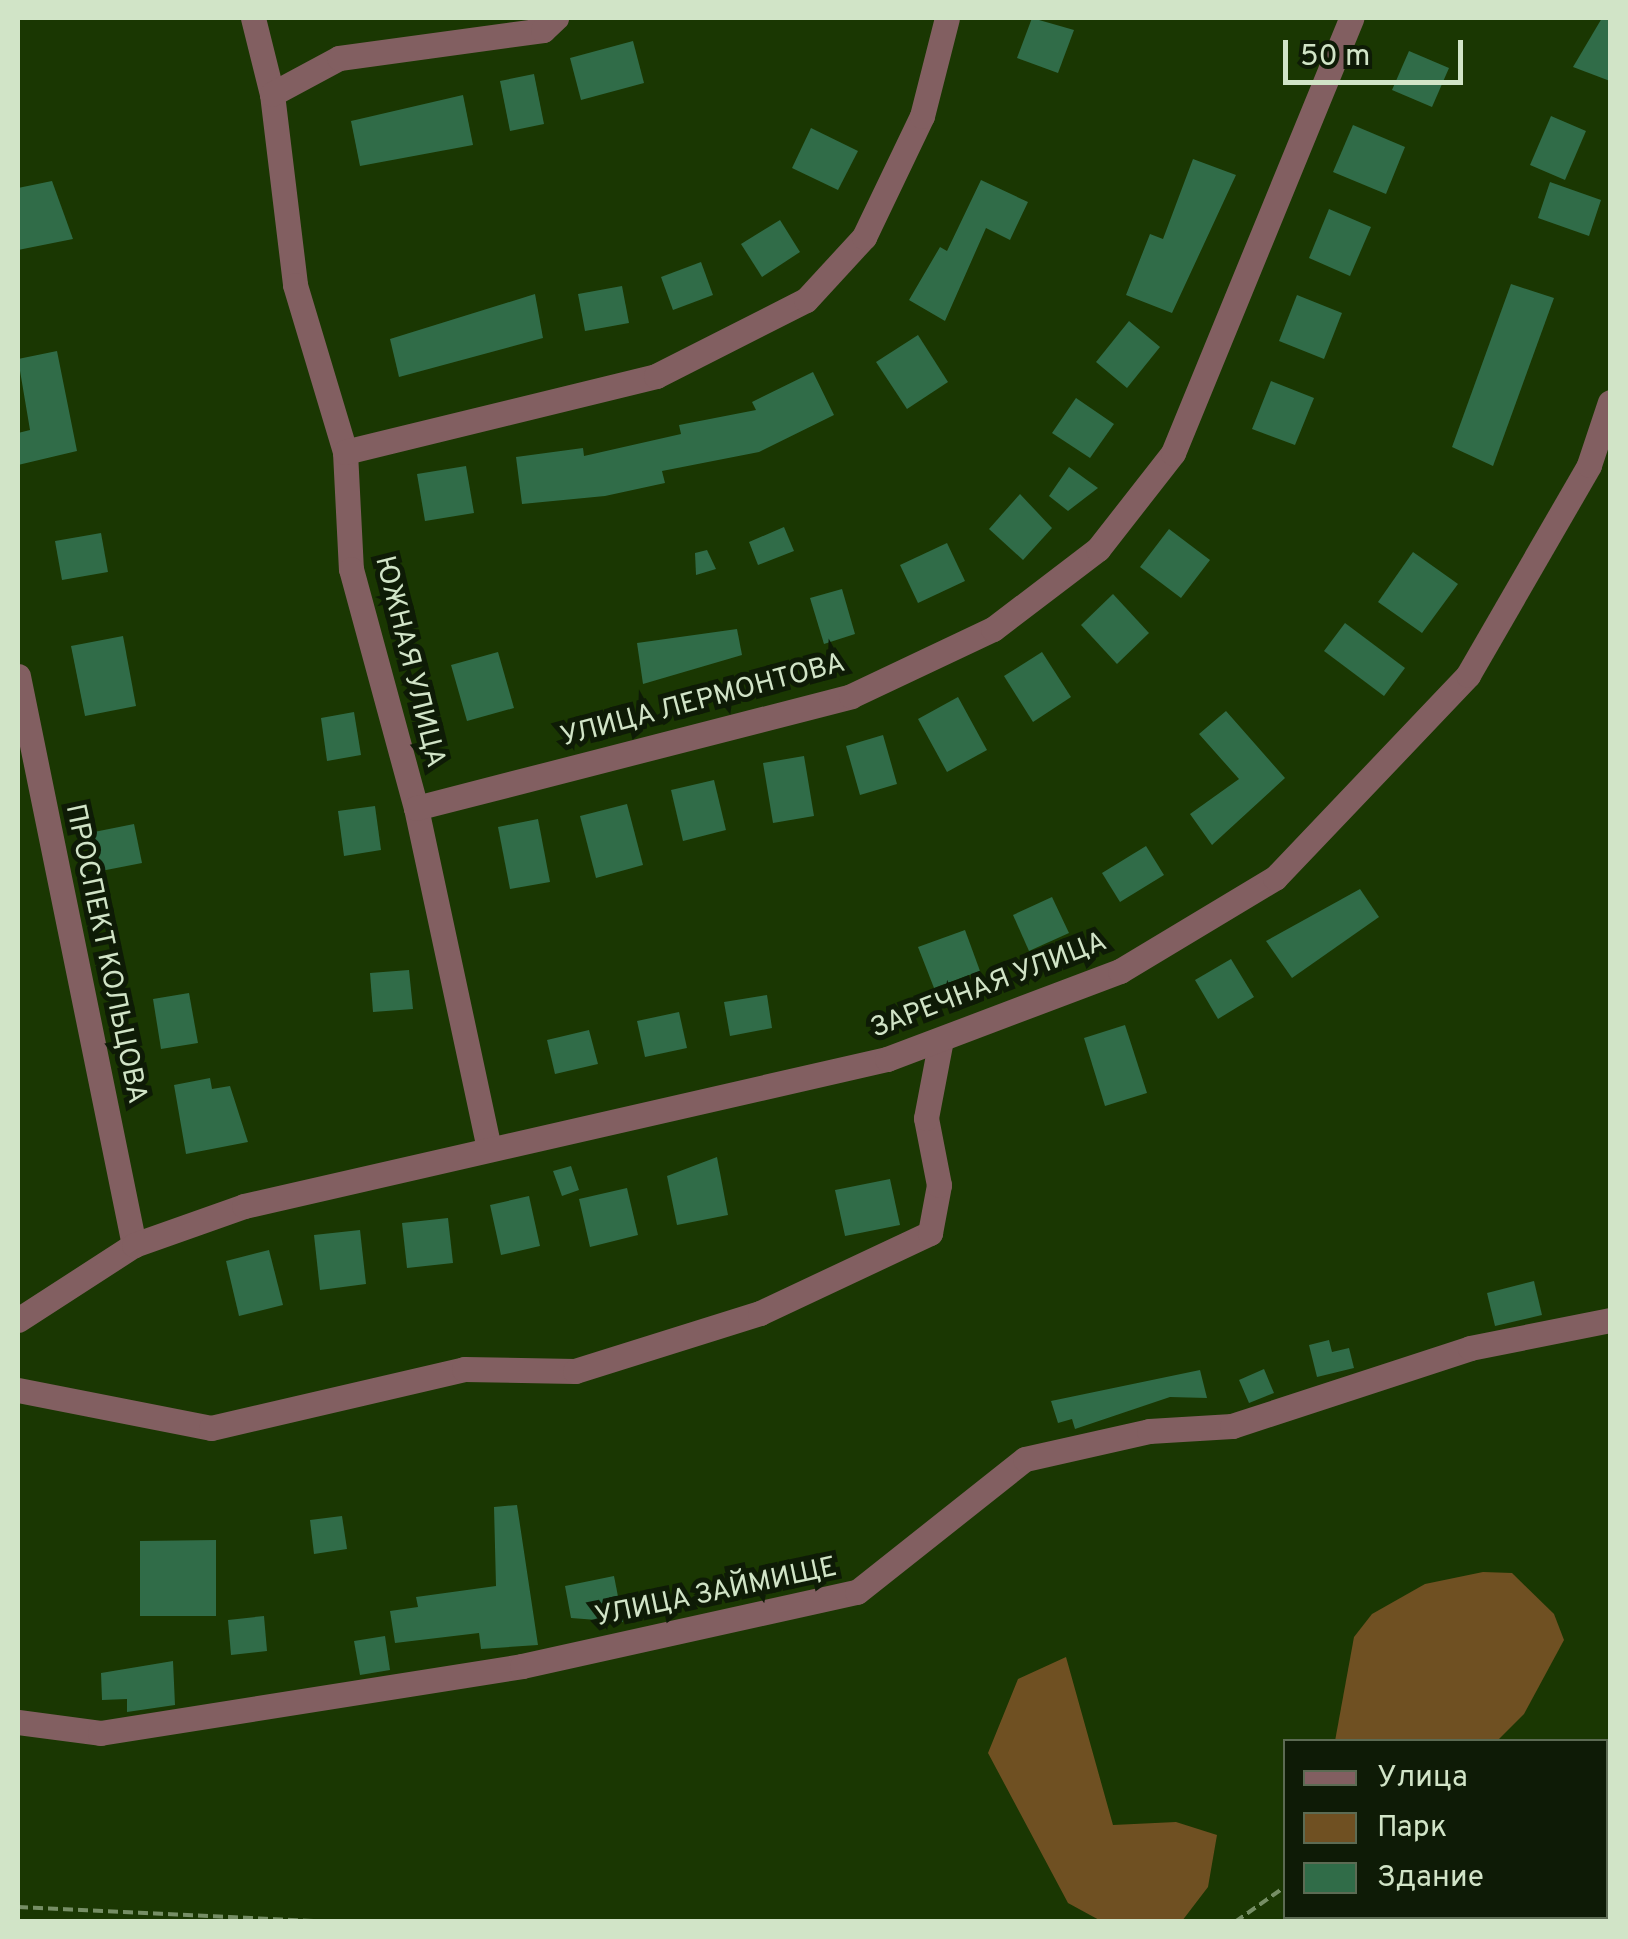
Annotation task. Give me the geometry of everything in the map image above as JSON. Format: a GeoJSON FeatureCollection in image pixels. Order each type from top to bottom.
{"type":"FeatureCollection","features":[{"type":"Feature","properties":{"kind":"street","name":"ЮЖНАЯ УЛИЦА"},"geometry":{"type":"LineString","coordinates":[[252,18],[272,94],[294,285],[345,452],[351,569],[416,808],[488,1144]]}},
{"type":"Feature","properties":{"kind":"street"},"geometry":{"type":"LineString","coordinates":[[272,94],[340,58],[542,30],[556,18]]}},
{"type":"Feature","properties":{"kind":"street"},"geometry":{"type":"LineString","coordinates":[[345,452],[656,376],[806,300],[864,238],[922,116],[948,18]]}},
{"type":"Feature","properties":{"kind":"street","name":"УЛИЦА ЛЕРМОНТОВА"},"geometry":{"type":"LineString","coordinates":[[416,808],[851,696],[992,630],[1098,549],[1173,453],[1350,18]]}},
{"type":"Feature","properties":{"kind":"street","name":"ЗАРЕЧНАЯ УЛИЦА"},"geometry":{"type":"LineString","coordinates":[[18,1320],[134,1245],[488,1144],[887,1060],[1120,971],[1275,878],[1468,675],[1589,466],[1610,402]]}},
{"type":"Feature","properties":{"kind":"street","name":"ПРОСПЕКТ КОЛЬЦОВА"},"geometry":{"type":"LineString","coordinates":[[18,676],[134,1245]]}},
{"type":"Feature","properties":{"kind":"street"},"geometry":{"type":"LineString","coordinates":[[18,1390],[211,1428],[464,1369],[575,1371],[760,1313],[930,1233],[939,1185],[926,1118],[941,1039]]}},
{"type":"Feature","properties":{"kind":"street","name":"УЛИЦА ЗАЙМИЩЕ"},"geometry":{"type":"LineString","coordinates":[[18,1722],[100,1733],[522,1666],[858,1592],[1025,1460],[1149,1431],[1232,1426],[1470,1348],[1610,1320]]}},
{"type":"Feature","properties":{"kind":"path"},"geometry":{"type":"LineString","coordinates":[[1236,1922],[1283,1888]]}},
{"type":"Feature","properties":{"kind":"path"},"geometry":{"type":"LineString","coordinates":[[18,1907],[341,1922]]}},
{"type":"Feature","properties":{"kind":"green space"},"geometry":{"type":"Polygon","coordinates":[[[1483,1572],[1512,1573],[1554,1614],[1564,1640],[1524,1714],[1499,1739],[1335,1739],[1354,1637],[1372,1614],[1425,1584],[1483,1572]]]}},
{"type":"Feature","properties":{"kind":"green space"},"geometry":{"type":"Polygon","coordinates":[[[1066,1657],[1113,1825],[1176,1822],[1217,1835],[1208,1887],[1182,1921],[1101,1921],[1068,1903],[988,1753],[1018,1679],[1066,1657]]]}},
{"type":"Feature","properties":{"kind":"building"},"geometry":{"type":"Polygon","coordinates":[[[1032,18],[1074,30],[1058,73],[1017,58],[1032,18]]]}},
{"type":"Feature","properties":{"kind":"building"},"geometry":{"type":"Polygon","coordinates":[[[1602,18],[1610,18],[1610,81],[1573,67],[1602,18]]]}},
{"type":"Feature","properties":{"kind":"building"},"geometry":{"type":"Polygon","coordinates":[[[633,41],[644,83],[581,100],[570,58],[633,41]]]}},
{"type":"Feature","properties":{"kind":"building"},"geometry":{"type":"Polygon","coordinates":[[[1409,51],[1449,68],[1432,107],[1392,90],[1409,51]]]}},
{"type":"Feature","properties":{"kind":"building"},"geometry":{"type":"Polygon","coordinates":[[[534,74],[544,124],[510,131],[500,81],[534,74]]]}},
{"type":"Feature","properties":{"kind":"building"},"geometry":{"type":"Polygon","coordinates":[[[463,95],[473,145],[360,166],[351,121],[463,95]]]}},
{"type":"Feature","properties":{"kind":"building"},"geometry":{"type":"Polygon","coordinates":[[[1551,116],[1586,131],[1565,180],[1530,165],[1551,116]]]}},
{"type":"Feature","properties":{"kind":"building"},"geometry":{"type":"Polygon","coordinates":[[[1353,125],[1405,147],[1386,194],[1333,172],[1353,125]]]}},
{"type":"Feature","properties":{"kind":"building"},"geometry":{"type":"Polygon","coordinates":[[[811,128],[858,151],[838,190],[792,168],[811,128]]]}},
{"type":"Feature","properties":{"kind":"building"},"geometry":{"type":"Polygon","coordinates":[[[1193,159],[1236,175],[1172,313],[1126,295],[1150,234],[1163,239],[1193,159]]]}},
{"type":"Feature","properties":{"kind":"building"},"geometry":{"type":"Polygon","coordinates":[[[981,180],[1028,202],[1010,240],[986,228],[945,321],[909,300],[940,247],[947,251],[981,180]]]}},
{"type":"Feature","properties":{"kind":"building"},"geometry":{"type":"Polygon","coordinates":[[[52,181],[73,239],[18,250],[18,188],[52,181]]]}},
{"type":"Feature","properties":{"kind":"building"},"geometry":{"type":"Polygon","coordinates":[[[1550,182],[1601,200],[1589,236],[1538,218],[1550,182]]]}},
{"type":"Feature","properties":{"kind":"building"},"geometry":{"type":"Polygon","coordinates":[[[1329,209],[1371,227],[1350,276],[1309,258],[1329,209]]]}},
{"type":"Feature","properties":{"kind":"building"},"geometry":{"type":"Polygon","coordinates":[[[780,220],[800,252],[762,277],[741,244],[780,220]]]}},
{"type":"Feature","properties":{"kind":"building"},"geometry":{"type":"Polygon","coordinates":[[[701,262],[713,295],[673,310],[661,277],[701,262]]]}},
{"type":"Feature","properties":{"kind":"building"},"geometry":{"type":"Polygon","coordinates":[[[1511,284],[1554,298],[1493,466],[1452,447],[1511,284]]]}},
{"type":"Feature","properties":{"kind":"building"},"geometry":{"type":"Polygon","coordinates":[[[622,286],[629,323],[585,331],[578,294],[622,286]]]}},
{"type":"Feature","properties":{"kind":"building"},"geometry":{"type":"Polygon","coordinates":[[[535,294],[543,338],[399,377],[390,339],[535,294]]]}},
{"type":"Feature","properties":{"kind":"building"},"geometry":{"type":"Polygon","coordinates":[[[1297,295],[1342,313],[1324,359],[1279,341],[1297,295]]]}},
{"type":"Feature","properties":{"kind":"building"},"geometry":{"type":"Polygon","coordinates":[[[1129,321],[1160,347],[1127,388],[1096,362],[1129,321]]]}},
{"type":"Feature","properties":{"kind":"building"},"geometry":{"type":"Polygon","coordinates":[[[918,335],[948,382],[907,409],[876,362],[918,335]]]}},
{"type":"Feature","properties":{"kind":"building"},"geometry":{"type":"Polygon","coordinates":[[[57,351],[77,451],[18,465],[18,433],[30,430],[18,359],[57,351]]]}},
{"type":"Feature","properties":{"kind":"building"},"geometry":{"type":"Polygon","coordinates":[[[813,372],[834,415],[759,452],[662,471],[665,483],[605,496],[522,504],[516,457],[583,448],[584,456],[681,434],[679,425],[756,410],[752,402],[813,372]]]}},
{"type":"Feature","properties":{"kind":"building"},"geometry":{"type":"Polygon","coordinates":[[[1271,381],[1314,398],[1295,445],[1252,429],[1271,381]]]}},
{"type":"Feature","properties":{"kind":"building"},"geometry":{"type":"Polygon","coordinates":[[[1076,398],[1114,424],[1090,458],[1052,433],[1076,398]]]}},
{"type":"Feature","properties":{"kind":"building"},"geometry":{"type":"Polygon","coordinates":[[[466,466],[474,513],[425,521],[417,474],[466,466]]]}},
{"type":"Feature","properties":{"kind":"building"},"geometry":{"type":"Polygon","coordinates":[[[1069,467],[1098,488],[1068,511],[1049,496],[1069,467]]]}},
{"type":"Feature","properties":{"kind":"building"},"geometry":{"type":"Polygon","coordinates":[[[1020,494],[1052,528],[1023,560],[989,529],[1020,494]]]}},
{"type":"Feature","properties":{"kind":"building"},"geometry":{"type":"Polygon","coordinates":[[[784,527],[794,551],[758,565],[749,542],[784,527]]]}},
{"type":"Feature","properties":{"kind":"building"},"geometry":{"type":"Polygon","coordinates":[[[1169,529],[1210,560],[1181,598],[1140,567],[1169,529]]]}},
{"type":"Feature","properties":{"kind":"building"},"geometry":{"type":"Polygon","coordinates":[[[101,533],[108,572],[62,580],[55,541],[101,533]]]}},
{"type":"Feature","properties":{"kind":"building"},"geometry":{"type":"Polygon","coordinates":[[[947,543],[965,581],[918,603],[900,565],[947,543]]]}},
{"type":"Feature","properties":{"kind":"building"},"geometry":{"type":"Polygon","coordinates":[[[707,550],[716,569],[696,575],[695,553],[707,550]]]}},
{"type":"Feature","properties":{"kind":"building"},"geometry":{"type":"Polygon","coordinates":[[[1413,552],[1458,584],[1422,633],[1378,602],[1413,552]]]}},
{"type":"Feature","properties":{"kind":"building"},"geometry":{"type":"Polygon","coordinates":[[[842,589],[855,634],[824,644],[810,598],[842,589]]]}},
{"type":"Feature","properties":{"kind":"building"},"geometry":{"type":"Polygon","coordinates":[[[1113,594],[1149,633],[1117,664],[1081,625],[1113,594]]]}},
{"type":"Feature","properties":{"kind":"building"},"geometry":{"type":"Polygon","coordinates":[[[1345,623],[1405,668],[1384,696],[1324,651],[1345,623]]]}},
{"type":"Feature","properties":{"kind":"building"},"geometry":{"type":"Polygon","coordinates":[[[737,629],[742,655],[643,684],[637,643],[737,629]]]}},
{"type":"Feature","properties":{"kind":"building"},"geometry":{"type":"Polygon","coordinates":[[[123,636],[136,706],[85,716],[71,646],[123,636]]]}},
{"type":"Feature","properties":{"kind":"building"},"geometry":{"type":"Polygon","coordinates":[[[498,652],[514,708],[467,721],[451,665],[498,652]]]}},
{"type":"Feature","properties":{"kind":"building"},"geometry":{"type":"Polygon","coordinates":[[[1042,652],[1071,697],[1033,722],[1004,676],[1042,652]]]}},
{"type":"Feature","properties":{"kind":"building"},"geometry":{"type":"Polygon","coordinates":[[[958,697],[987,750],[947,772],[918,719],[958,697]]]}},
{"type":"Feature","properties":{"kind":"building"},"geometry":{"type":"Polygon","coordinates":[[[1226,711],[1285,778],[1212,845],[1190,814],[1239,779],[1199,734],[1226,711]]]}},
{"type":"Feature","properties":{"kind":"building"},"geometry":{"type":"Polygon","coordinates":[[[354,712],[361,755],[327,761],[321,718],[354,712]]]}},
{"type":"Feature","properties":{"kind":"building"},"geometry":{"type":"Polygon","coordinates":[[[883,735],[897,784],[860,795],[846,746],[883,735]]]}},
{"type":"Feature","properties":{"kind":"building"},"geometry":{"type":"Polygon","coordinates":[[[804,756],[814,816],[773,823],[763,763],[804,756]]]}},
{"type":"Feature","properties":{"kind":"building"},"geometry":{"type":"Polygon","coordinates":[[[714,780],[726,830],[683,841],[671,790],[714,780]]]}},
{"type":"Feature","properties":{"kind":"building"},"geometry":{"type":"Polygon","coordinates":[[[627,804],[643,865],[596,878],[580,816],[627,804]]]}},
{"type":"Feature","properties":{"kind":"building"},"geometry":{"type":"Polygon","coordinates":[[[375,806],[381,850],[344,856],[338,811],[375,806]]]}},
{"type":"Feature","properties":{"kind":"building"},"geometry":{"type":"Polygon","coordinates":[[[538,819],[550,882],[510,889],[498,827],[538,819]]]}},
{"type":"Feature","properties":{"kind":"building"},"geometry":{"type":"Polygon","coordinates":[[[134,824],[142,863],[101,871],[94,832],[134,824]]]}},
{"type":"Feature","properties":{"kind":"building"},"geometry":{"type":"Polygon","coordinates":[[[1146,846],[1164,875],[1120,902],[1102,873],[1146,846]]]}},
{"type":"Feature","properties":{"kind":"building"},"geometry":{"type":"Polygon","coordinates":[[[1360,889],[1379,917],[1292,978],[1266,941],[1360,889]]]}},
{"type":"Feature","properties":{"kind":"building"},"geometry":{"type":"Polygon","coordinates":[[[1052,897],[1069,933],[1029,951],[1013,915],[1052,897]]]}},
{"type":"Feature","properties":{"kind":"building"},"geometry":{"type":"Polygon","coordinates":[[[965,930],[980,971],[934,988],[918,947],[965,930]]]}},
{"type":"Feature","properties":{"kind":"building"},"geometry":{"type":"Polygon","coordinates":[[[1231,959],[1254,997],[1218,1019],[1195,980],[1231,959]]]}},
{"type":"Feature","properties":{"kind":"building"},"geometry":{"type":"Polygon","coordinates":[[[409,970],[413,1009],[373,1012],[370,973],[409,970]]]}},
{"type":"Feature","properties":{"kind":"building"},"geometry":{"type":"Polygon","coordinates":[[[189,993],[198,1043],[161,1049],[153,999],[189,993]]]}},
{"type":"Feature","properties":{"kind":"building"},"geometry":{"type":"Polygon","coordinates":[[[767,995],[772,1028],[730,1036],[724,1002],[767,995]]]}},
{"type":"Feature","properties":{"kind":"building"},"geometry":{"type":"Polygon","coordinates":[[[679,1012],[687,1048],[645,1057],[637,1021],[679,1012]]]}},
{"type":"Feature","properties":{"kind":"building"},"geometry":{"type":"Polygon","coordinates":[[[1125,1025],[1147,1093],[1105,1106],[1084,1038],[1125,1025]]]}},
{"type":"Feature","properties":{"kind":"building"},"geometry":{"type":"Polygon","coordinates":[[[589,1030],[598,1064],[555,1074],[547,1040],[589,1030]]]}},
{"type":"Feature","properties":{"kind":"building"},"geometry":{"type":"Polygon","coordinates":[[[210,1078],[212,1089],[230,1086],[248,1142],[186,1154],[174,1085],[210,1078]]]}},
{"type":"Feature","properties":{"kind":"building"},"geometry":{"type":"Polygon","coordinates":[[[717,1157],[728,1215],[677,1225],[667,1176],[717,1157]]]}},
{"type":"Feature","properties":{"kind":"building"},"geometry":{"type":"Polygon","coordinates":[[[571,1166],[579,1190],[562,1196],[553,1171],[571,1166]]]}},
{"type":"Feature","properties":{"kind":"building"},"geometry":{"type":"Polygon","coordinates":[[[890,1179],[900,1225],[845,1236],[835,1190],[890,1179]]]}},
{"type":"Feature","properties":{"kind":"building"},"geometry":{"type":"Polygon","coordinates":[[[627,1188],[638,1235],[590,1247],[579,1199],[627,1188]]]}},
{"type":"Feature","properties":{"kind":"building"},"geometry":{"type":"Polygon","coordinates":[[[529,1196],[540,1246],[501,1255],[490,1205],[529,1196]]]}},
{"type":"Feature","properties":{"kind":"building"},"geometry":{"type":"Polygon","coordinates":[[[448,1218],[453,1263],[407,1268],[402,1223],[448,1218]]]}},
{"type":"Feature","properties":{"kind":"building"},"geometry":{"type":"Polygon","coordinates":[[[360,1230],[366,1284],[320,1290],[314,1235],[360,1230]]]}},
{"type":"Feature","properties":{"kind":"building"},"geometry":{"type":"Polygon","coordinates":[[[269,1250],[283,1305],[239,1316],[226,1261],[269,1250]]]}},
{"type":"Feature","properties":{"kind":"building"},"geometry":{"type":"Polygon","coordinates":[[[1534,1281],[1542,1315],[1495,1326],[1487,1293],[1534,1281]]]}},
{"type":"Feature","properties":{"kind":"building"},"geometry":{"type":"Polygon","coordinates":[[[1329,1340],[1332,1352],[1349,1348],[1354,1368],[1317,1377],[1309,1345],[1329,1340]]]}},
{"type":"Feature","properties":{"kind":"building"},"geometry":{"type":"Polygon","coordinates":[[[1264,1369],[1274,1393],[1249,1403],[1239,1380],[1264,1369]]]}},
{"type":"Feature","properties":{"kind":"building"},"geometry":{"type":"Polygon","coordinates":[[[1200,1370],[1207,1398],[1170,1397],[1075,1429],[1072,1419],[1058,1423],[1051,1401],[1200,1370]]]}},
{"type":"Feature","properties":{"kind":"building"},"geometry":{"type":"Polygon","coordinates":[[[517,1505],[538,1645],[481,1649],[479,1633],[395,1643],[390,1611],[418,1607],[416,1597],[496,1586],[494,1507],[517,1505]]]}},
{"type":"Feature","properties":{"kind":"building"},"geometry":{"type":"Polygon","coordinates":[[[342,1516],[347,1549],[314,1554],[310,1520],[342,1516]]]}},
{"type":"Feature","properties":{"kind":"building"},"geometry":{"type":"Polygon","coordinates":[[[216,1540],[216,1616],[140,1616],[140,1541],[216,1540]]]}},
{"type":"Feature","properties":{"kind":"building"},"geometry":{"type":"Polygon","coordinates":[[[614,1576],[623,1622],[571,1618],[565,1586],[614,1576]]]}},
{"type":"Feature","properties":{"kind":"building"},"geometry":{"type":"Polygon","coordinates":[[[264,1616],[267,1651],[231,1655],[228,1620],[264,1616]]]}},
{"type":"Feature","properties":{"kind":"building"},"geometry":{"type":"Polygon","coordinates":[[[385,1636],[390,1670],[360,1675],[354,1641],[385,1636]]]}},
{"type":"Feature","properties":{"kind":"building"},"geometry":{"type":"Polygon","coordinates":[[[173,1661],[175,1705],[127,1712],[127,1699],[102,1700],[101,1673],[173,1661]]]}}]}
